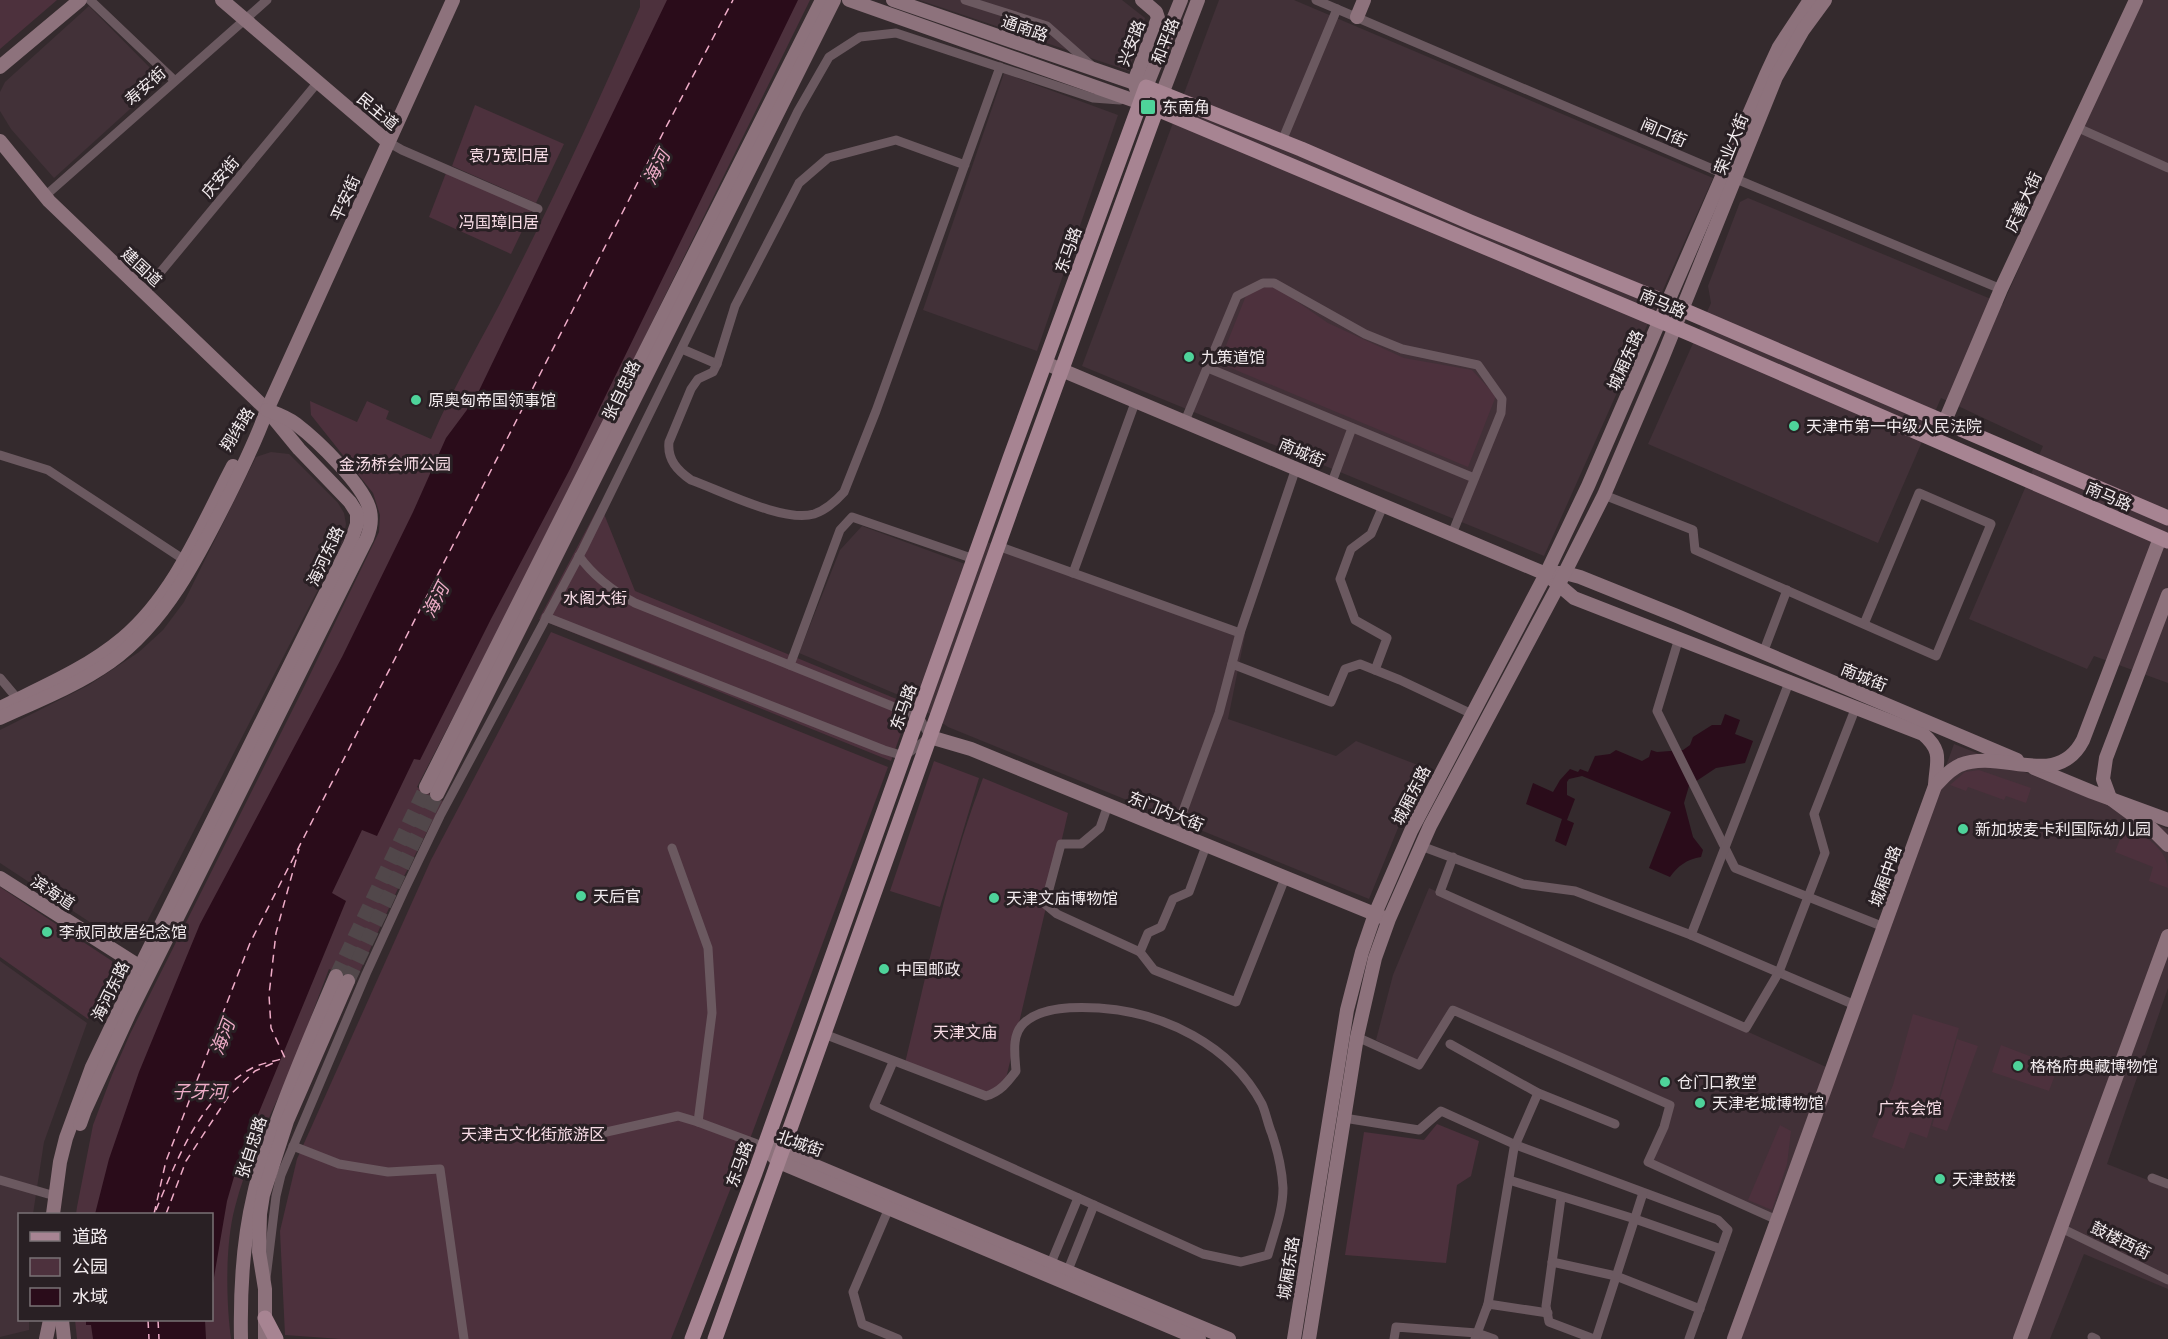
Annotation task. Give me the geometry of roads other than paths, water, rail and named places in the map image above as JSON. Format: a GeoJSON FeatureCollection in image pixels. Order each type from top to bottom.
{"type":"FeatureCollection","features":[{"type":"Feature","properties":{"kind":"main road","name":"南马路"},"geometry":{"type":"LineString","coordinates":[[1140,85],[1282,141],[1675,306],[2168,518]]}},
{"type":"Feature","properties":{"kind":"main road","name":"东马路"},"geometry":{"type":"LineString","coordinates":[[692,1339],[765,1148],[974,559],[1141,103],[1140,85]]}},
{"type":"Feature","properties":{"kind":"main road"},"geometry":{"type":"LineString","coordinates":[[715,1339],[1162,94]]}},
{"type":"Feature","properties":{"kind":"main road","name":"南马路"},"geometry":{"type":"LineString","coordinates":[[1141,103],[1668,324],[2164,540]]}},
{"type":"Feature","properties":{"kind":"main road"},"geometry":{"type":"LineString","coordinates":[[2164,540],[2168,518]]}},
{"type":"Feature","properties":{"kind":"main road"},"geometry":{"type":"LineString","coordinates":[[265,1318],[276,1339]]}},
{"type":"Feature","properties":{"kind":"street"},"geometry":{"type":"LineString","coordinates":[[0,67],[80,0]]}},
{"type":"Feature","properties":{"kind":"street"},"geometry":{"type":"LineString","coordinates":[[90,0],[174,80]]}},
{"type":"Feature","properties":{"kind":"street","name":"民主道"},"geometry":{"type":"LineString","coordinates":[[222,0],[388,142],[538,209]]}},
{"type":"Feature","properties":{"kind":"street","name":"寿安街"},"geometry":{"type":"LineString","coordinates":[[45,196],[267,0]]}},
{"type":"Feature","properties":{"kind":"street","name":"平安街"},"geometry":{"type":"LineString","coordinates":[[267,410],[453,0]]}},
{"type":"Feature","properties":{"kind":"street","name":"张自忠路"},"geometry":{"type":"LineString","coordinates":[[822,0],[432,790],[834,0]]}},
{"type":"Feature","properties":{"kind":"street","name":"通南路"},"geometry":{"type":"LineString","coordinates":[[849,0],[1141,103]]}},
{"type":"Feature","properties":{"kind":"street","name":"通南路"},"geometry":{"type":"LineString","coordinates":[[893,0],[1140,85]]}},
{"type":"Feature","properties":{"kind":"street"},"geometry":{"type":"LineString","coordinates":[[965,0],[1047,26],[1092,67]]}},
{"type":"Feature","properties":{"kind":"street","name":"兴安路"},"geometry":{"type":"LineString","coordinates":[[1140,85],[1158,18],[1156,12],[1142,0]]}},
{"type":"Feature","properties":{"kind":"street","name":"和平路"},"geometry":{"type":"LineString","coordinates":[[1140,85],[1181,0]]}},
{"type":"Feature","properties":{"kind":"street","name":"和平路"},"geometry":{"type":"LineString","coordinates":[[1162,94],[1198,0]]}},
{"type":"Feature","properties":{"kind":"street","name":"闸口街"},"geometry":{"type":"LineString","coordinates":[[1316,0],[2001,289]]}},
{"type":"Feature","properties":{"kind":"street"},"geometry":{"type":"LineString","coordinates":[[1357,17],[1364,0]]}},
{"type":"Feature","properties":{"kind":"street","name":"荣业大街"},"geometry":{"type":"LineString","coordinates":[[1675,306],[1779,47],[1810,0]]}},
{"type":"Feature","properties":{"kind":"street","name":"荣业大街"},"geometry":{"type":"LineString","coordinates":[[1729,176],[1783,62],[1825,0]]}},
{"type":"Feature","properties":{"kind":"street","name":"庆善大街"},"geometry":{"type":"LineString","coordinates":[[1945,421],[2001,289],[2136,0]]}},
{"type":"Feature","properties":{"kind":"street"},"geometry":{"type":"LineString","coordinates":[[1282,141],[1337,9]]}},
{"type":"Feature","properties":{"kind":"street"},"geometry":{"type":"LineString","coordinates":[[265,1289],[276,1196],[281,1176],[404,891],[440,816],[579,556],[798,111],[829,57],[860,37],[896,33],[1093,98],[1141,103]]}},
{"type":"Feature","properties":{"kind":"street"},"geometry":{"type":"LineString","coordinates":[[965,165],[896,140],[828,158],[799,183],[735,306],[713,372],[698,379],[691,389],[669,442],[668,451],[671,460],[681,473],[691,480],[779,513],[795,516],[814,514],[836,501],[844,492],[851,479],[965,165],[1000,67]]}},
{"type":"Feature","properties":{"kind":"street","name":"庆安街"},"geometry":{"type":"LineString","coordinates":[[144,292],[318,82]]}},
{"type":"Feature","properties":{"kind":"street"},"geometry":{"type":"LineString","coordinates":[[2076,127],[2168,168]]}},
{"type":"Feature","properties":{"kind":"street","name":"建国道"},"geometry":{"type":"LineString","coordinates":[[0,141],[45,196],[267,410]]}},
{"type":"Feature","properties":{"kind":"street"},"geometry":{"type":"LineString","coordinates":[[1185,420],[1237,296],[1263,283],[1274,283],[1365,334],[1402,349],[1478,365],[1502,399],[1501,413],[1452,534]]}},
{"type":"Feature","properties":{"kind":"street","name":"城厢东路"},"geometry":{"type":"LineString","coordinates":[[1309,1339],[1357,1037],[1368,984],[1389,919],[1421,846],[1463,762],[1565,573],[1604,495],[1675,306]]}},
{"type":"Feature","properties":{"kind":"street","name":"城厢东路"},"geometry":{"type":"LineString","coordinates":[[1294,1339],[1347,1010],[1362,952],[1375,914],[1411,831],[1546,574],[1668,324]]}},
{"type":"Feature","properties":{"kind":"street"},"geometry":{"type":"LineString","coordinates":[[682,349],[717,364]]}},
{"type":"Feature","properties":{"kind":"street","name":"南城街"},"geometry":{"type":"LineString","coordinates":[[1045,363],[1185,420],[1546,574],[1574,598],[1790,680],[1923,734],[1930,740],[1939,755],[1935,786]]}},
{"type":"Feature","properties":{"kind":"street"},"geometry":{"type":"LineString","coordinates":[[1208,368],[1474,478]]}},
{"type":"Feature","properties":{"kind":"street"},"geometry":{"type":"LineString","coordinates":[[1072,573],[1136,400]]}},
{"type":"Feature","properties":{"kind":"street","name":"翔纬路"},"geometry":{"type":"LineString","coordinates":[[0,718],[80,669],[123,638],[147,613],[188,562],[244,445],[267,410]]}},
{"type":"Feature","properties":{"kind":"street","name":"海河东路"},"geometry":{"type":"LineString","coordinates":[[62,1213],[69,1164],[85,1110],[145,970],[350,544],[357,524],[357,513],[350,502],[299,449],[267,410]]}},
{"type":"Feature","properties":{"kind":"street"},"geometry":{"type":"LineString","coordinates":[[1332,482],[1352,428]]}},
{"type":"Feature","properties":{"kind":"street"},"geometry":{"type":"LineString","coordinates":[[0,455],[48,470],[188,562]]}},
{"type":"Feature","properties":{"kind":"street"},"geometry":{"type":"LineString","coordinates":[[1175,833],[1219,713],[1240,633],[1296,468]]}},
{"type":"Feature","properties":{"kind":"street"},"geometry":{"type":"LineString","coordinates":[[1604,495],[1693,530],[1695,550],[1936,656],[1991,524],[1919,493],[1864,624]]}},
{"type":"Feature","properties":{"kind":"street"},"geometry":{"type":"LineString","coordinates":[[1375,670],[1387,638],[1355,620],[1340,579],[1351,549],[1371,534],[1383,506]]}},
{"type":"Feature","properties":{"kind":"street"},"geometry":{"type":"LineString","coordinates":[[790,665],[840,530],[852,517],[974,559]]}},
{"type":"Feature","properties":{"kind":"street","name":"城厢中路"},"geometry":{"type":"LineString","coordinates":[[1734,1339],[1935,786],[1948,772],[1975,761],[2030,766],[2060,764],[2068,760],[2079,748],[2164,540]]}},
{"type":"Feature","properties":{"kind":"street"},"geometry":{"type":"LineString","coordinates":[[998,546],[1240,633]]}},
{"type":"Feature","properties":{"kind":"street"},"geometry":{"type":"LineString","coordinates":[[546,617],[884,750],[904,756],[930,737],[918,717],[635,603],[603,582],[579,556]]}},
{"type":"Feature","properties":{"kind":"street","name":"南城街"},"geometry":{"type":"LineString","coordinates":[[1546,574],[1565,573],[1677,616],[1956,732],[2030,766],[2168,820]]}},
{"type":"Feature","properties":{"kind":"street"},"geometry":{"type":"LineString","coordinates":[[1763,653],[1787,590]]}},
{"type":"Feature","properties":{"kind":"street"},"geometry":{"type":"LineString","coordinates":[[2168,595],[2103,767],[2105,787],[2110,798],[2152,829],[2168,845]]}},
{"type":"Feature","properties":{"kind":"street"},"geometry":{"type":"LineString","coordinates":[[1679,638],[1656,711],[1735,868],[1884,927]]}},
{"type":"Feature","properties":{"kind":"street"},"geometry":{"type":"LineString","coordinates":[[1232,664],[1331,702],[1345,669],[1360,664],[1473,714]]}},
{"type":"Feature","properties":{"kind":"street"},"geometry":{"type":"LineString","coordinates":[[0,678],[22,703]]}},
{"type":"Feature","properties":{"kind":"street"},"geometry":{"type":"LineString","coordinates":[[1691,935],[1790,680]]}},
{"type":"Feature","properties":{"kind":"street","name":"翔纬路"},"geometry":{"type":"LineString","coordinates":[[0,708],[22,703]]}},
{"type":"Feature","properties":{"kind":"street"},"geometry":{"type":"LineString","coordinates":[[1453,857],[1440,892],[1746,1028],[1779,972],[1826,853],[1814,814],[1856,707]]}},
{"type":"Feature","properties":{"kind":"street","name":"东门内大街"},"geometry":{"type":"LineString","coordinates":[[930,737],[971,749],[1389,919]]}},
{"type":"Feature","properties":{"kind":"street"},"geometry":{"type":"LineString","coordinates":[[1108,805],[1100,828],[1081,844],[1061,844],[1045,904],[1057,914],[1140,952],[1154,970],[1236,1002],[1285,878]]}},
{"type":"Feature","properties":{"kind":"street"},"geometry":{"type":"LineString","coordinates":[[1140,952],[1148,933],[1161,927],[1173,899],[1189,892],[1206,846]]}},
{"type":"Feature","properties":{"kind":"street"},"geometry":{"type":"LineString","coordinates":[[1421,846],[1523,884],[1575,891],[1691,935],[1855,1005]]}},
{"type":"Feature","properties":{"kind":"street"},"geometry":{"type":"LineString","coordinates":[[672,848],[708,948],[712,1013],[698,1122]]}},
{"type":"Feature","properties":{"kind":"street","name":"滨海道"},"geometry":{"type":"LineString","coordinates":[[0,878],[145,970]]}},
{"type":"Feature","properties":{"kind":"street"},"geometry":{"type":"LineString","coordinates":[[2020,1339],[2168,936]]}},
{"type":"Feature","properties":{"kind":"street","name":"海河东路"},"geometry":{"type":"LineString","coordinates":[[53,1213],[60,1162],[76,1107],[92,1067],[145,970]]}},
{"type":"Feature","properties":{"kind":"street","name":"张自忠路"},"geometry":{"type":"LineString","coordinates":[[242,1339],[243,1274],[248,1222],[262,1162],[289,1088],[342,978],[288,1121],[263,1195],[259,1252],[265,1289],[265,1339]]}},
{"type":"Feature","properties":{"kind":"street"},"geometry":{"type":"LineString","coordinates":[[824,1034],[986,1096],[1002,1088],[1016,1071],[1014,1048],[1023,1024],[1031,1018],[1070,1007],[1109,1009],[1160,1019],[1196,1037],[1218,1052],[1243,1077],[1262,1105],[1279,1155],[1282,1188],[1281,1211],[1268,1255],[1241,1262],[1203,1254],[874,1106],[893,1062]]}},
{"type":"Feature","properties":{"kind":"street"},"geometry":{"type":"LineString","coordinates":[[1357,1037],[1419,1065],[1453,1010],[1501,1030],[1670,1105],[1664,1127],[1648,1162],[1777,1220]]}},
{"type":"Feature","properties":{"kind":"street"},"geometry":{"type":"LineString","coordinates":[[1450,1044],[1538,1093],[1615,1124]]}},
{"type":"Feature","properties":{"kind":"street"},"geometry":{"type":"LineString","coordinates":[[1475,1336],[1488,1304],[1516,1144],[1538,1093]]}},
{"type":"Feature","properties":{"kind":"street"},"geometry":{"type":"LineString","coordinates":[[1344,1118],[1419,1130],[1441,1111],[1516,1144],[1718,1220],[1728,1230],[1689,1339]]}},
{"type":"Feature","properties":{"kind":"street"},"geometry":{"type":"LineString","coordinates":[[584,1137],[678,1116],[765,1148]]}},
{"type":"Feature","properties":{"kind":"street"},"geometry":{"type":"LineString","coordinates":[[293,1146],[339,1164],[388,1172],[440,1169],[464,1339]]}},
{"type":"Feature","properties":{"kind":"street","name":"北城街"},"geometry":{"type":"LineString","coordinates":[[765,1148],[889,1208],[1199,1339]]}},
{"type":"Feature","properties":{"kind":"street","name":"北城街"},"geometry":{"type":"LineString","coordinates":[[780,1157],[1051,1263],[1229,1339]]}},
{"type":"Feature","properties":{"kind":"street"},"geometry":{"type":"LineString","coordinates":[[2152,1178],[2168,1184]]}},
{"type":"Feature","properties":{"kind":"street"},"geometry":{"type":"LineString","coordinates":[[0,1180],[55,1196]]}},
{"type":"Feature","properties":{"kind":"street"},"geometry":{"type":"LineString","coordinates":[[1509,1180],[1561,1198],[1635,1219],[1721,1249]]}},
{"type":"Feature","properties":{"kind":"street"},"geometry":{"type":"LineString","coordinates":[[1561,1198],[1546,1306],[1550,1322],[1595,1339],[1643,1193]]}},
{"type":"Feature","properties":{"kind":"street"},"geometry":{"type":"LineString","coordinates":[[1051,1263],[1078,1198]]}},
{"type":"Feature","properties":{"kind":"street"},"geometry":{"type":"LineString","coordinates":[[1068,1270],[1094,1205]]}},
{"type":"Feature","properties":{"kind":"street"},"geometry":{"type":"LineString","coordinates":[[889,1208],[853,1292],[862,1324],[898,1339]]}},
{"type":"Feature","properties":{"kind":"street","name":"鼓楼西街"},"geometry":{"type":"LineString","coordinates":[[2061,1228],[2168,1280]]}},
{"type":"Feature","properties":{"kind":"street"},"geometry":{"type":"LineString","coordinates":[[1552,1262],[1616,1276],[1700,1309]]}},
{"type":"Feature","properties":{"kind":"street"},"geometry":{"type":"LineString","coordinates":[[1488,1304],[1548,1313]]}},
{"type":"Feature","properties":{"kind":"street"},"geometry":{"type":"LineString","coordinates":[[46,1339],[50,1321]]}},
{"type":"Feature","properties":{"kind":"street"},"geometry":{"type":"LineString","coordinates":[[50,1321],[52,1339]]}},
{"type":"Feature","properties":{"kind":"street"},"geometry":{"type":"LineString","coordinates":[[62,1321],[64,1339]]}},
{"type":"Feature","properties":{"kind":"street"},"geometry":{"type":"LineString","coordinates":[[1394,1339],[1396,1327],[1494,1339]]}},
{"type":"Feature","properties":{"kind":"water","name":"子牙河"},"geometry":{"type":"Polygon","coordinates":[[[667,0],[798,0],[570,469],[420,760],[414,759],[377,836],[362,830],[332,893],[346,901],[238,1163],[227,1201],[213,1283],[213,1213],[95,1213],[109,1159],[139,1072],[200,924],[342,657],[413,512],[446,438],[475,399],[667,0]]]}},
{"type":"Feature","properties":{"kind":"water"},"geometry":{"type":"Polygon","coordinates":[[[1725,714],[1740,720],[1735,734],[1753,741],[1745,763],[1716,768],[1689,786],[1684,803],[1693,837],[1703,850],[1701,857],[1683,864],[1670,877],[1649,868],[1671,812],[1582,776],[1569,779],[1567,795],[1575,799],[1567,820],[1574,823],[1566,846],[1555,841],[1562,819],[1526,804],[1533,783],[1553,792],[1570,769],[1588,772],[1595,756],[1610,754],[1616,750],[1642,761],[1649,757],[1651,750],[1657,752],[1683,750],[1690,745],[1693,737],[1712,725],[1721,725],[1725,714]]]}},
{"type":"Feature","properties":{"kind":"water"},"geometry":{"type":"Polygon","coordinates":[[[86,1321],[205,1321],[206,1339],[93,1339],[91,1325],[86,1325],[86,1321]]]}},
{"type":"Feature","properties":{"kind":"tunnel"},"geometry":{"type":"LineString","coordinates":[[336,976],[426,787]]}},
{"type":"Feature","properties":{"kind":"tunnel"},"geometry":{"type":"LineString","coordinates":[[348,981],[437,794]]}},
{"type":"Feature","properties":{"kind":"place","name":"东南角"},"geometry":{"type":"Point","coordinates":[1148,107]}},
{"type":"Feature","properties":{"kind":"place","name":"九策道馆"},"geometry":{"type":"Point","coordinates":[1189,357]}},
{"type":"Feature","properties":{"kind":"place","name":"原奥匈帝国领事馆"},"geometry":{"type":"Point","coordinates":[416,400]}},
{"type":"Feature","properties":{"kind":"place","name":"天津市第一中级人民法院"},"geometry":{"type":"Point","coordinates":[1794,426]}},
{"type":"Feature","properties":{"kind":"place","name":"新加坡麦卡利国际幼儿园"},"geometry":{"type":"Point","coordinates":[1963,829]}},
{"type":"Feature","properties":{"kind":"place","name":"天后官"},"geometry":{"type":"Point","coordinates":[581,896]}},
{"type":"Feature","properties":{"kind":"place","name":"天津文庙博物馆"},"geometry":{"type":"Point","coordinates":[994,898]}},
{"type":"Feature","properties":{"kind":"place","name":"李叔同故居纪念馆"},"geometry":{"type":"Point","coordinates":[47,932]}},
{"type":"Feature","properties":{"kind":"place","name":"中国邮政"},"geometry":{"type":"Point","coordinates":[884,969]}},
{"type":"Feature","properties":{"kind":"place","name":"格格府典藏博物馆"},"geometry":{"type":"Point","coordinates":[2018,1066]}},
{"type":"Feature","properties":{"kind":"place","name":"仓门口教堂"},"geometry":{"type":"Point","coordinates":[1665,1082]}},
{"type":"Feature","properties":{"kind":"place","name":"天津老城博物馆"},"geometry":{"type":"Point","coordinates":[1700,1103]}},
{"type":"Feature","properties":{"kind":"place","name":"天津鼓楼"},"geometry":{"type":"Point","coordinates":[1940,1179]}},
{"type":"Feature","properties":{"kind":"park label","name":"袁乃宽旧居"},"geometry":{"type":"Point","coordinates":[509,155]}},
{"type":"Feature","properties":{"kind":"park label","name":"冯国璋旧居"},"geometry":{"type":"Point","coordinates":[499,222]}},
{"type":"Feature","properties":{"kind":"park label","name":"金汤桥会师公园"},"geometry":{"type":"Point","coordinates":[395,464]}},
{"type":"Feature","properties":{"kind":"park label","name":"水阁大街"},"geometry":{"type":"Point","coordinates":[595,598]}},
{"type":"Feature","properties":{"kind":"park label","name":"天津文庙"},"geometry":{"type":"Point","coordinates":[965,1032]}},
{"type":"Feature","properties":{"kind":"park label","name":"广东会馆"},"geometry":{"type":"Point","coordinates":[1910,1108]}},
{"type":"Feature","properties":{"kind":"park label","name":"天津古文化街旅游区"},"geometry":{"type":"Point","coordinates":[533,1134]}},
{"type":"Feature","properties":{"kind":"water label","name":"海河"},"geometry":{"type":"Point","coordinates":[656,167]}},
{"type":"Feature","properties":{"kind":"water label","name":"海河"},"geometry":{"type":"Point","coordinates":[435,600]}},
{"type":"Feature","properties":{"kind":"water label","name":"海河"},"geometry":{"type":"Point","coordinates":[222,1037]}}]}
